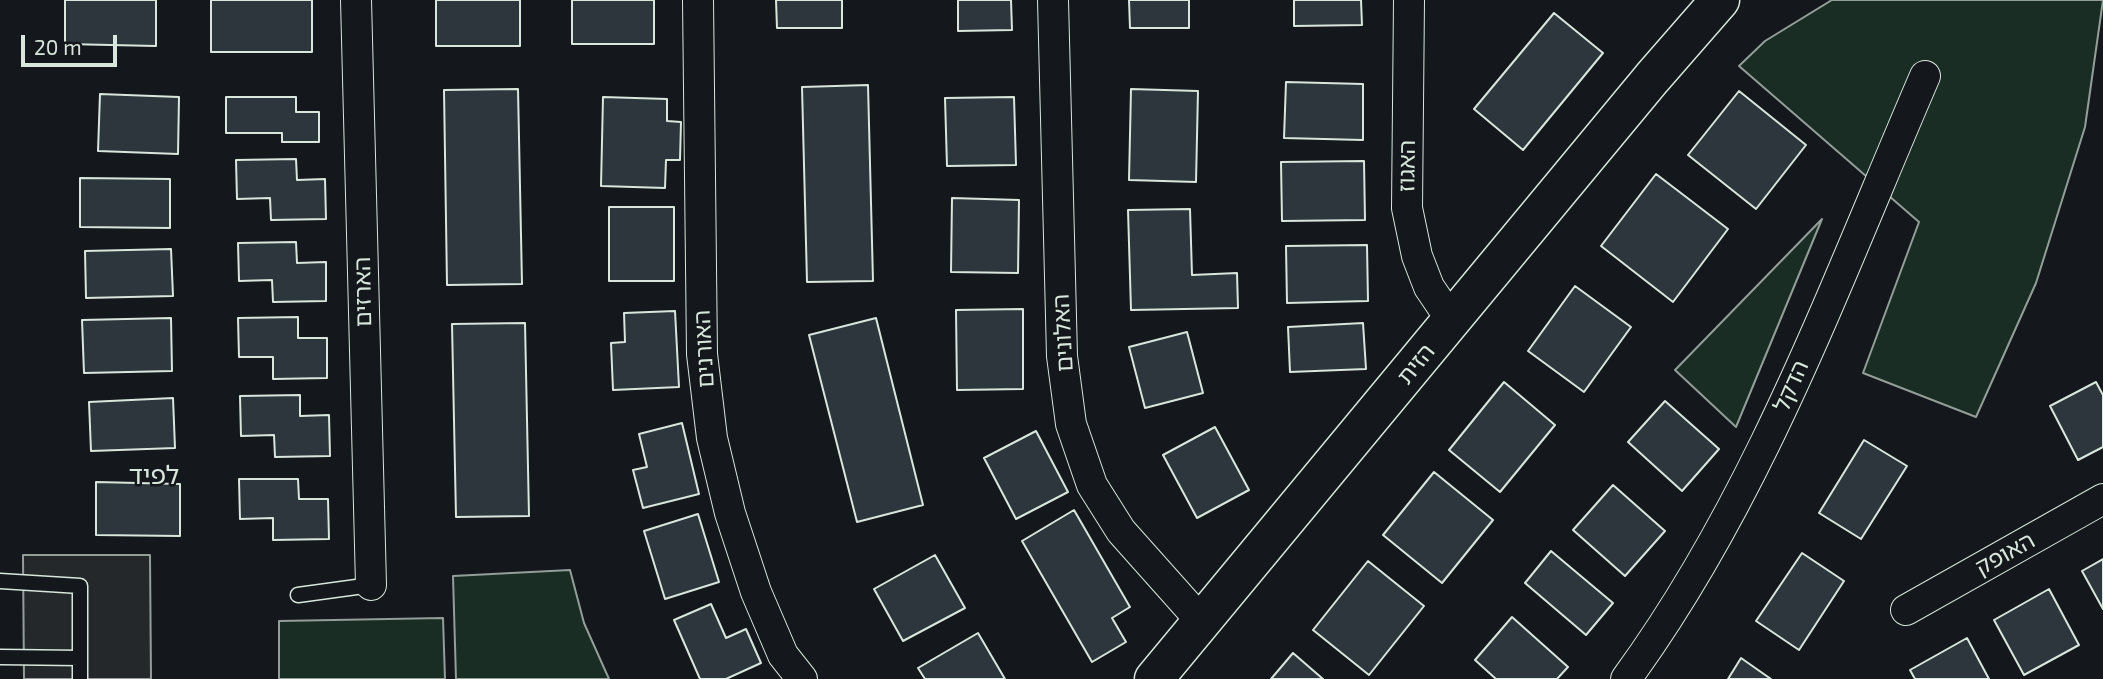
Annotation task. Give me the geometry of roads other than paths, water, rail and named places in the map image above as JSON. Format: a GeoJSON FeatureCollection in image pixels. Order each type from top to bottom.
{"type":"FeatureCollection","features":[{"type":"Feature","properties":{"kind":"street","name":"הארזים"},"geometry":{"type":"LineString","coordinates":[[356,0],[371,585]]}},
{"type":"Feature","properties":{"kind":"street","name":"האורנים"},"geometry":{"type":"LineString","coordinates":[[698,0],[702,354],[712,438],[730,513],[756,592],[783,655],[802,679]]}},
{"type":"Feature","properties":{"kind":"street","name":"האלונים"},"geometry":{"type":"LineString","coordinates":[[1053,0],[1062,356],[1071,424],[1092,485],[1121,531],[1202,623]]}},
{"type":"Feature","properties":{"kind":"street","name":"האגוז"},"geometry":{"type":"LineString","coordinates":[[1409,0],[1407,208],[1417,256],[1429,287],[1452,321]]}},
{"type":"Feature","properties":{"kind":"street","name":"הזית"},"geometry":{"type":"LineString","coordinates":[[1154,679],[1720,0]]}},
{"type":"Feature","properties":{"kind":"street","name":"הזית"},"geometry":{"type":"LineString","coordinates":[[1677,49],[1740,0]]}},
{"type":"Feature","properties":{"kind":"street","name":"הדקל"},"geometry":{"type":"LineString","coordinates":[[1626,679],[1692,579],[1744,489],[1925,76]]}},
{"type":"Feature","properties":{"kind":"street","name":"האופק"},"geometry":{"type":"LineString","coordinates":[[1906,610],[2103,499]]}},
{"type":"Feature","properties":{"kind":"lane"},"geometry":{"type":"LineString","coordinates":[[0,581],[80,586],[80,679]]}},
{"type":"Feature","properties":{"kind":"lane"},"geometry":{"type":"LineString","coordinates":[[298,595],[371,585]]}},
{"type":"Feature","properties":{"kind":"lane"},"geometry":{"type":"LineString","coordinates":[[0,657],[80,658]]}},
{"type":"Feature","properties":{"kind":"district","name":"לפיד"},"geometry":{"type":"Point","coordinates":[154,475]}}]}
